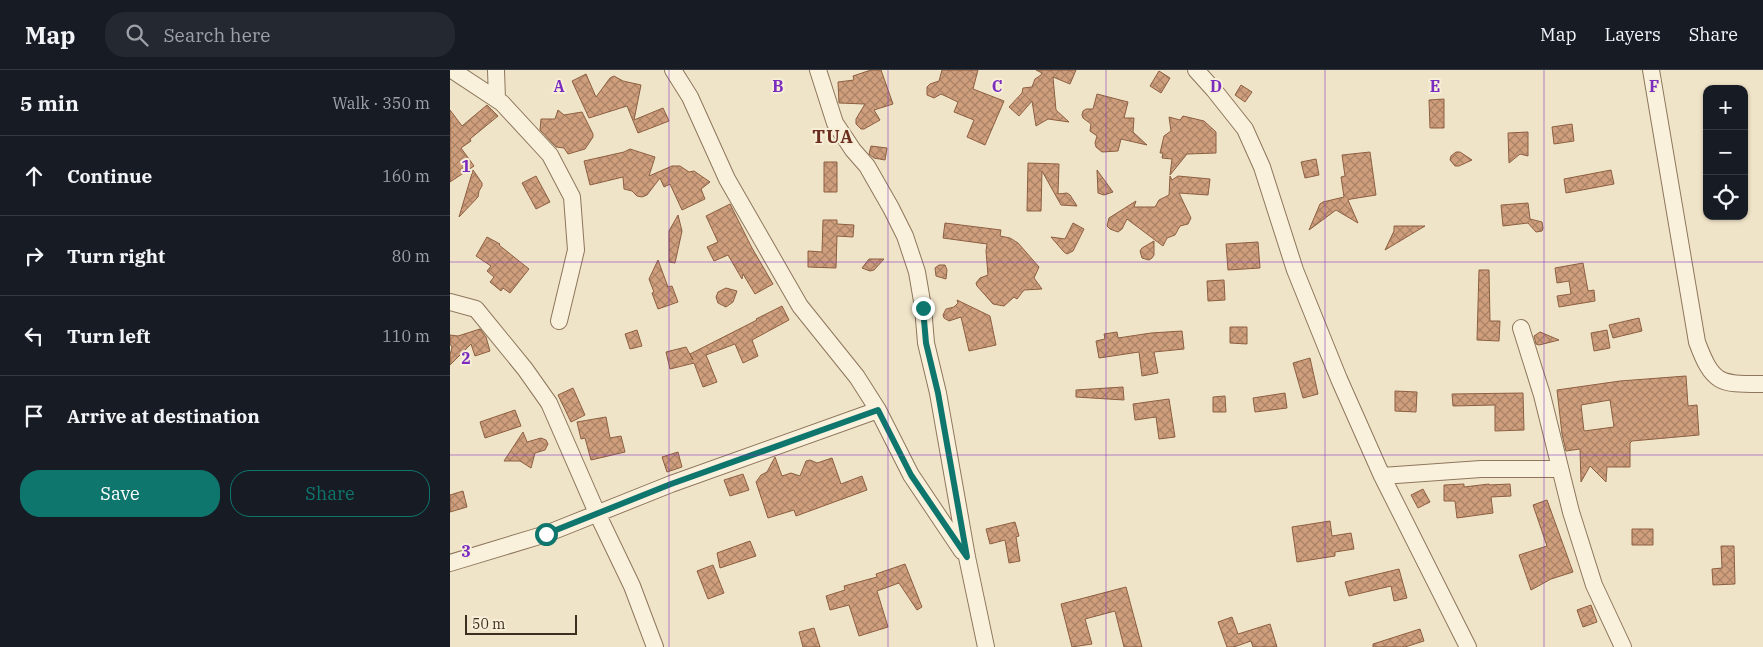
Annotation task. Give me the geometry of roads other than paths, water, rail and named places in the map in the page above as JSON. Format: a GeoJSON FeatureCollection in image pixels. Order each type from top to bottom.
{"type":"FeatureCollection","features":[{"type":"Feature","properties":{"kind":"street"},"geometry":{"type":"LineString","coordinates":[[452,70],[502,103],[550,155],[572,197],[576,250],[559,321]]}},
{"type":"Feature","properties":{"kind":"street"},"geometry":{"type":"LineString","coordinates":[[496,70],[497,99]]}},
{"type":"Feature","properties":{"kind":"street"},"geometry":{"type":"LineString","coordinates":[[673,70],[690,97],[728,179],[800,306],[857,377],[878,410],[911,475],[967,557]]}},
{"type":"Feature","properties":{"kind":"street"},"geometry":{"type":"LineString","coordinates":[[818,70],[827,103],[835,123],[853,150],[867,166],[891,208],[905,236],[917,272],[926,343],[938,393],[967,557],[986,647]]}},
{"type":"Feature","properties":{"kind":"street"},"geometry":{"type":"LineString","coordinates":[[1196,70],[1245,129],[1275,203],[1295,270],[1315,323],[1382,476],[1468,647]]}},
{"type":"Feature","properties":{"kind":"street"},"geometry":{"type":"LineString","coordinates":[[1651,70],[1697,342],[1708,368],[1716,378],[1731,384],[1763,384]]}},
{"type":"Feature","properties":{"kind":"street"},"geometry":{"type":"LineString","coordinates":[[450,302],[476,309],[525,369],[549,403],[597,513],[632,586],[655,647]]}},
{"type":"Feature","properties":{"kind":"street"},"geometry":{"type":"LineString","coordinates":[[1521,328],[1542,396],[1570,512],[1594,585],[1623,647]]}},
{"type":"Feature","properties":{"kind":"street"},"geometry":{"type":"LineString","coordinates":[[450,563],[546,534],[698,474],[878,410]]}},
{"type":"Feature","properties":{"kind":"street"},"geometry":{"type":"LineString","coordinates":[[1382,476],[1481,470],[1559,470]]}},
{"type":"Feature","properties":{"kind":"district","name":"TUA"},"geometry":{"type":"Point","coordinates":[833,136]}}]}
